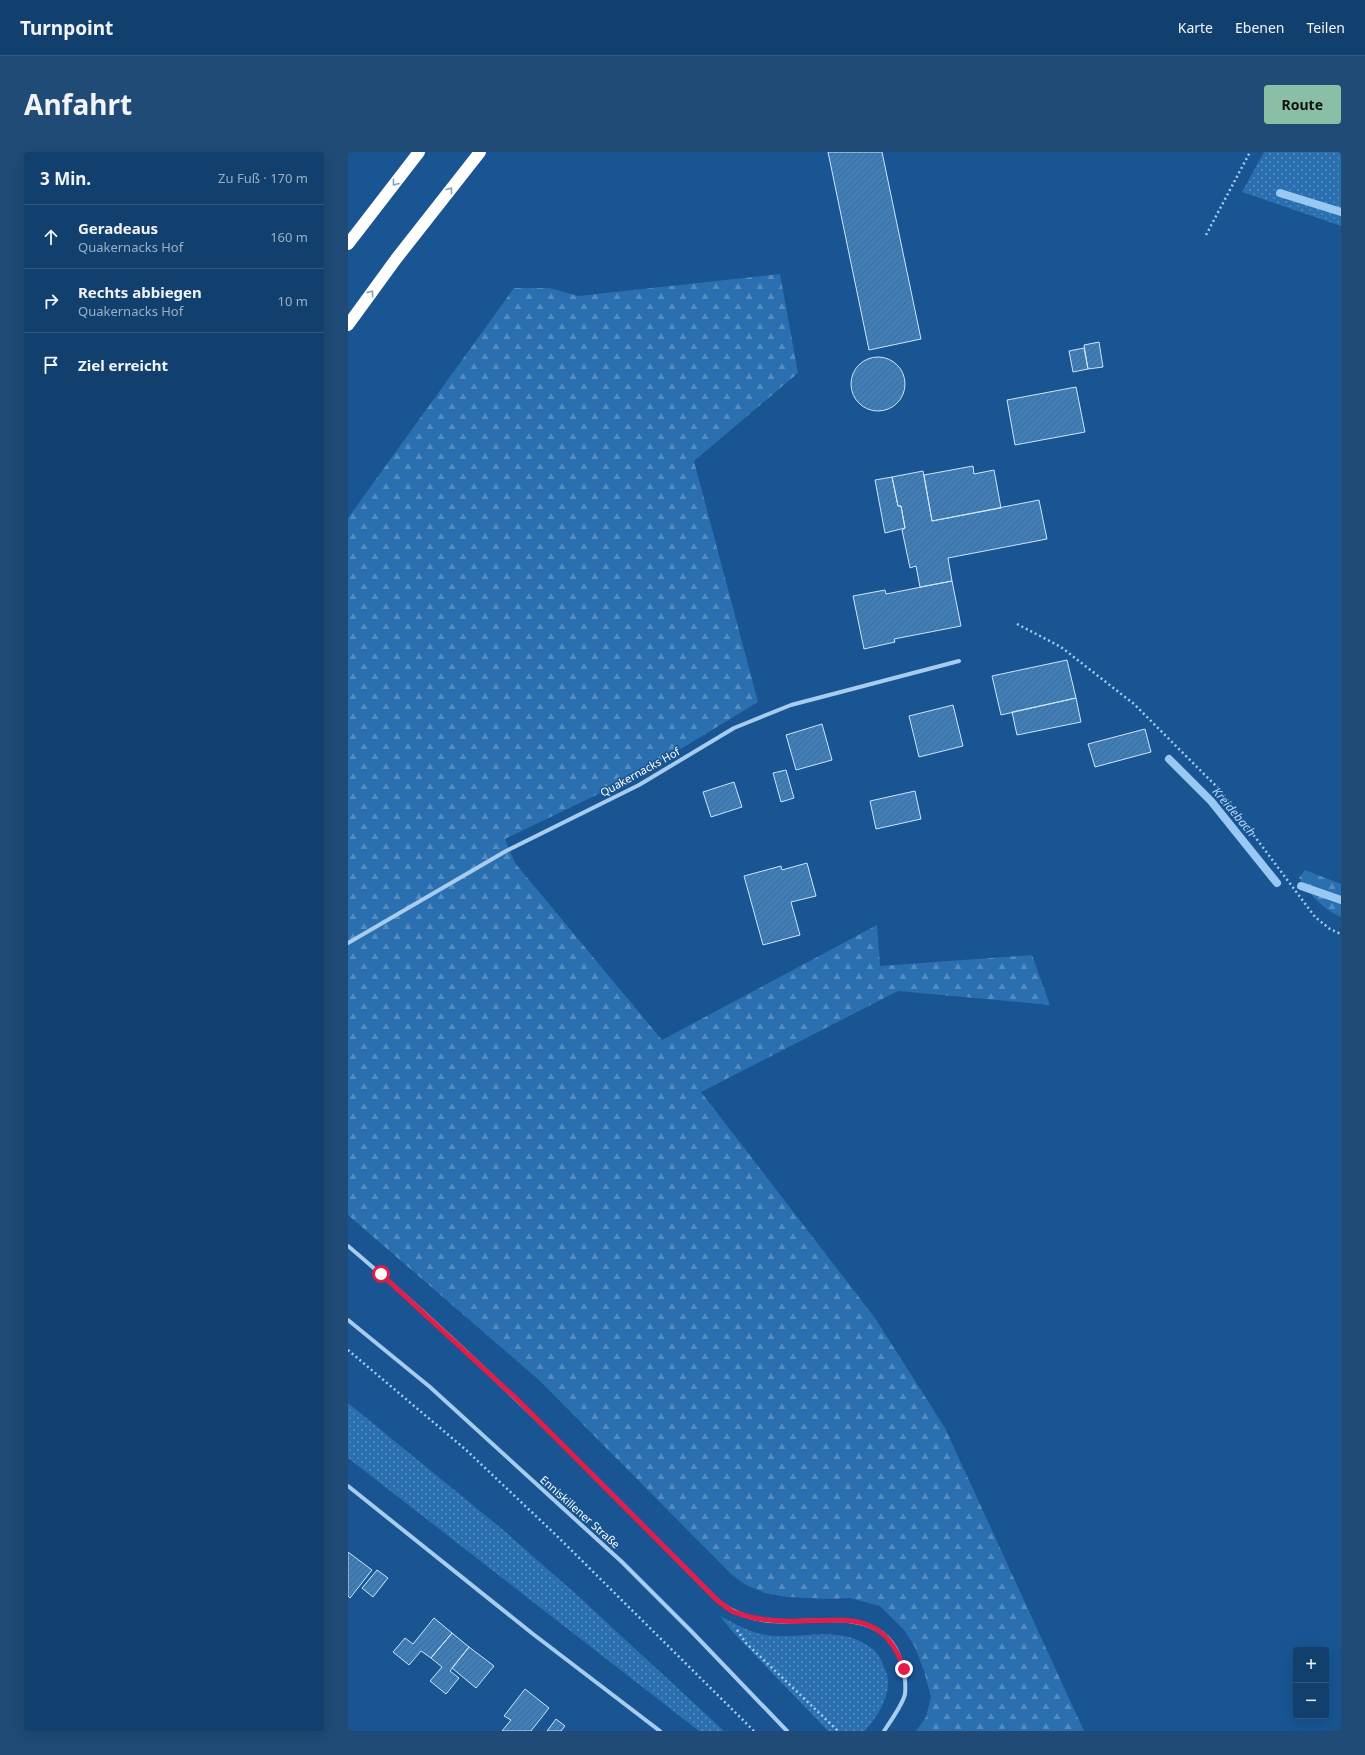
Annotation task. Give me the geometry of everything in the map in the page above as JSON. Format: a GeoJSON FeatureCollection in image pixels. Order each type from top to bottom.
{"type":"FeatureCollection","features":[{"type":"Feature","properties":{"kind":"highway"},"geometry":{"type":"LineString","coordinates":[[348,244],[419,152]]}},
{"type":"Feature","properties":{"kind":"highway"},"geometry":{"type":"LineString","coordinates":[[348,325],[396,258],[480,152]]}},
{"type":"Feature","properties":{"kind":"street","name":"Quakernacks Hof"},"geometry":{"type":"LineString","coordinates":[[348,943],[506,851],[639,785],[734,728],[791,705],[959,661]]}},
{"type":"Feature","properties":{"kind":"street"},"geometry":{"type":"LineString","coordinates":[[348,1246],[381,1274],[520,1402],[719,1602],[732,1612],[769,1620],[786,1621],[842,1619],[871,1625],[888,1638],[898,1653],[904,1669],[905,1694],[884,1731]]}},
{"type":"Feature","properties":{"kind":"street","name":"Enniskillener Straße"},"geometry":{"type":"LineString","coordinates":[[348,1320],[436,1393],[622,1562],[787,1731]]}},
{"type":"Feature","properties":{"kind":"street"},"geometry":{"type":"LineString","coordinates":[[348,1486],[527,1629],[660,1731]]}},
{"type":"Feature","properties":{"kind":"path"},"geometry":{"type":"LineString","coordinates":[[1206,235],[1250,152]]}},
{"type":"Feature","properties":{"kind":"path"},"geometry":{"type":"LineString","coordinates":[[1017,624],[1061,646],[1134,704],[1220,790],[1315,917],[1330,929],[1341,934]]}},
{"type":"Feature","properties":{"kind":"path"},"geometry":{"type":"LineString","coordinates":[[348,1350],[465,1449],[563,1542],[754,1731]]}},
{"type":"Feature","properties":{"kind":"path"},"geometry":{"type":"LineString","coordinates":[[732,1612],[736,1627],[746,1643],[838,1731]]}},
{"type":"Feature","properties":{"kind":"green space"},"geometry":{"type":"Polygon","coordinates":[[[1264,152],[1341,152],[1341,226],[1242,192],[1264,152]]]}},
{"type":"Feature","properties":{"kind":"green space"},"geometry":{"type":"Polygon","coordinates":[[[780,274],[798,373],[694,461],[758,702],[638,775],[505,839],[515,863],[662,1040],[877,925],[880,966],[1032,955],[1050,1005],[898,991],[701,1092],[875,1318],[945,1428],[1084,1731],[916,1731],[926,1717],[931,1697],[924,1671],[915,1647],[904,1630],[880,1606],[850,1598],[829,1599],[787,1597],[765,1593],[746,1585],[732,1575],[540,1381],[348,1215],[348,518],[514,288],[549,288],[578,296],[780,274]]]}},
{"type":"Feature","properties":{"kind":"green space"},"geometry":{"type":"Polygon","coordinates":[[[1305,870],[1341,884],[1341,917],[1323,906],[1308,890],[1299,878],[1305,870]]]}},
{"type":"Feature","properties":{"kind":"green space"},"geometry":{"type":"Polygon","coordinates":[[[348,1403],[502,1529],[577,1595],[724,1731],[699,1731],[348,1458],[348,1403]]]}},
{"type":"Feature","properties":{"kind":"green space"},"geometry":{"type":"Polygon","coordinates":[[[720,1616],[757,1633],[770,1636],[839,1635],[852,1638],[872,1648],[881,1661],[887,1675],[888,1684],[884,1701],[876,1717],[865,1731],[828,1731],[731,1630],[720,1616]]]}},
{"type":"Feature","properties":{"kind":"building"},"geometry":{"type":"Polygon","coordinates":[[[828,152],[882,152],[921,339],[869,350],[828,152]]]}},
{"type":"Feature","properties":{"kind":"building"},"geometry":{"type":"Polygon","coordinates":[[[1099,342],[1103,367],[1088,369],[1084,345],[1099,342]]]}},
{"type":"Feature","properties":{"kind":"building"},"geometry":{"type":"Polygon","coordinates":[[[1084,348],[1088,369],[1073,372],[1069,351],[1084,348]]]}},
{"type":"Feature","properties":{"kind":"building"},"geometry":{"type":"Polygon","coordinates":[[[873,357],[883,357],[893,361],[901,369],[905,379],[905,389],[901,399],[893,407],[883,411],[873,411],[863,407],[855,399],[851,389],[851,379],[855,369],[863,361],[873,357]]]}},
{"type":"Feature","properties":{"kind":"building"},"geometry":{"type":"Polygon","coordinates":[[[1076,387],[1085,432],[1015,445],[1007,400],[1076,387]]]}},
{"type":"Feature","properties":{"kind":"building"},"geometry":{"type":"Polygon","coordinates":[[[973,466],[974,474],[994,470],[1001,508],[932,521],[924,475],[973,466]]]}},
{"type":"Feature","properties":{"kind":"building"},"geometry":{"type":"Polygon","coordinates":[[[923,471],[932,521],[1039,500],[1047,539],[948,558],[952,581],[920,587],[916,566],[910,568],[902,530],[905,528],[901,506],[898,506],[892,477],[923,471]]]}},
{"type":"Feature","properties":{"kind":"building"},"geometry":{"type":"Polygon","coordinates":[[[892,477],[898,506],[901,506],[905,528],[885,533],[875,480],[892,477]]]}},
{"type":"Feature","properties":{"kind":"building"},"geometry":{"type":"Polygon","coordinates":[[[952,581],[961,626],[894,639],[895,642],[864,649],[853,596],[885,590],[886,594],[952,581]]]}},
{"type":"Feature","properties":{"kind":"building"},"geometry":{"type":"Polygon","coordinates":[[[1067,660],[1076,698],[1001,715],[992,676],[1067,660]]]}},
{"type":"Feature","properties":{"kind":"building"},"geometry":{"type":"Polygon","coordinates":[[[1076,698],[1081,722],[1017,735],[1012,712],[1076,698]]]}},
{"type":"Feature","properties":{"kind":"building"},"geometry":{"type":"Polygon","coordinates":[[[953,705],[963,746],[919,757],[909,716],[953,705]]]}},
{"type":"Feature","properties":{"kind":"building"},"geometry":{"type":"Polygon","coordinates":[[[822,724],[832,760],[796,770],[786,735],[822,724]]]}},
{"type":"Feature","properties":{"kind":"building"},"geometry":{"type":"Polygon","coordinates":[[[1145,729],[1151,752],[1095,767],[1088,744],[1145,729]]]}},
{"type":"Feature","properties":{"kind":"building"},"geometry":{"type":"Polygon","coordinates":[[[786,770],[794,798],[781,802],[773,773],[786,770]]]}},
{"type":"Feature","properties":{"kind":"building"},"geometry":{"type":"Polygon","coordinates":[[[734,782],[742,807],[711,817],[703,792],[734,782]]]}},
{"type":"Feature","properties":{"kind":"building"},"geometry":{"type":"Polygon","coordinates":[[[915,791],[921,819],[876,829],[870,801],[915,791]]]}},
{"type":"Feature","properties":{"kind":"building"},"geometry":{"type":"Polygon","coordinates":[[[807,863],[816,896],[791,902],[800,935],[763,945],[744,876],[781,866],[782,870],[807,863]]]}},
{"type":"Feature","properties":{"kind":"building"},"geometry":{"type":"Polygon","coordinates":[[[348,1552],[372,1570],[350,1598],[348,1596],[348,1552]]]}},
{"type":"Feature","properties":{"kind":"building"},"geometry":{"type":"Polygon","coordinates":[[[377,1570],[388,1578],[373,1597],[362,1588],[377,1570]]]}},
{"type":"Feature","properties":{"kind":"building"},"geometry":{"type":"Polygon","coordinates":[[[434,1618],[452,1633],[431,1658],[421,1651],[409,1665],[393,1652],[405,1638],[413,1644],[434,1618]]]}},
{"type":"Feature","properties":{"kind":"building"},"geometry":{"type":"Polygon","coordinates":[[[452,1633],[469,1647],[450,1671],[459,1678],[446,1694],[430,1681],[442,1667],[431,1658],[452,1633]]]}},
{"type":"Feature","properties":{"kind":"building"},"geometry":{"type":"Polygon","coordinates":[[[469,1647],[494,1666],[476,1688],[452,1668],[469,1647]]]}},
{"type":"Feature","properties":{"kind":"building"},"geometry":{"type":"Polygon","coordinates":[[[525,1689],[549,1708],[531,1731],[502,1731],[511,1720],[504,1716],[525,1689]]]}},
{"type":"Feature","properties":{"kind":"building"},"geometry":{"type":"Polygon","coordinates":[[[556,1719],[565,1726],[561,1731],[547,1731],[556,1719]]]}},
{"type":"Feature","properties":{"kind":"waterway"},"geometry":{"type":"LineString","coordinates":[[1280,193],[1341,212]]}},
{"type":"Feature","properties":{"kind":"waterway","name":"Kreidebach"},"geometry":{"type":"LineString","coordinates":[[1169,759],[1211,801],[1277,883]]}},
{"type":"Feature","properties":{"kind":"waterway","name":"Kreidebach"},"geometry":{"type":"LineString","coordinates":[[1301,886],[1341,900]]}},
{"type":"Feature","properties":{"kind":"route"},"geometry":{"type":"LineString","coordinates":[[381,1274],[520,1402],[719,1602],[732,1612],[754,1618],[769,1620],[786,1621],[842,1619],[871,1625],[888,1638],[898,1653],[904,1669]]}}]}
